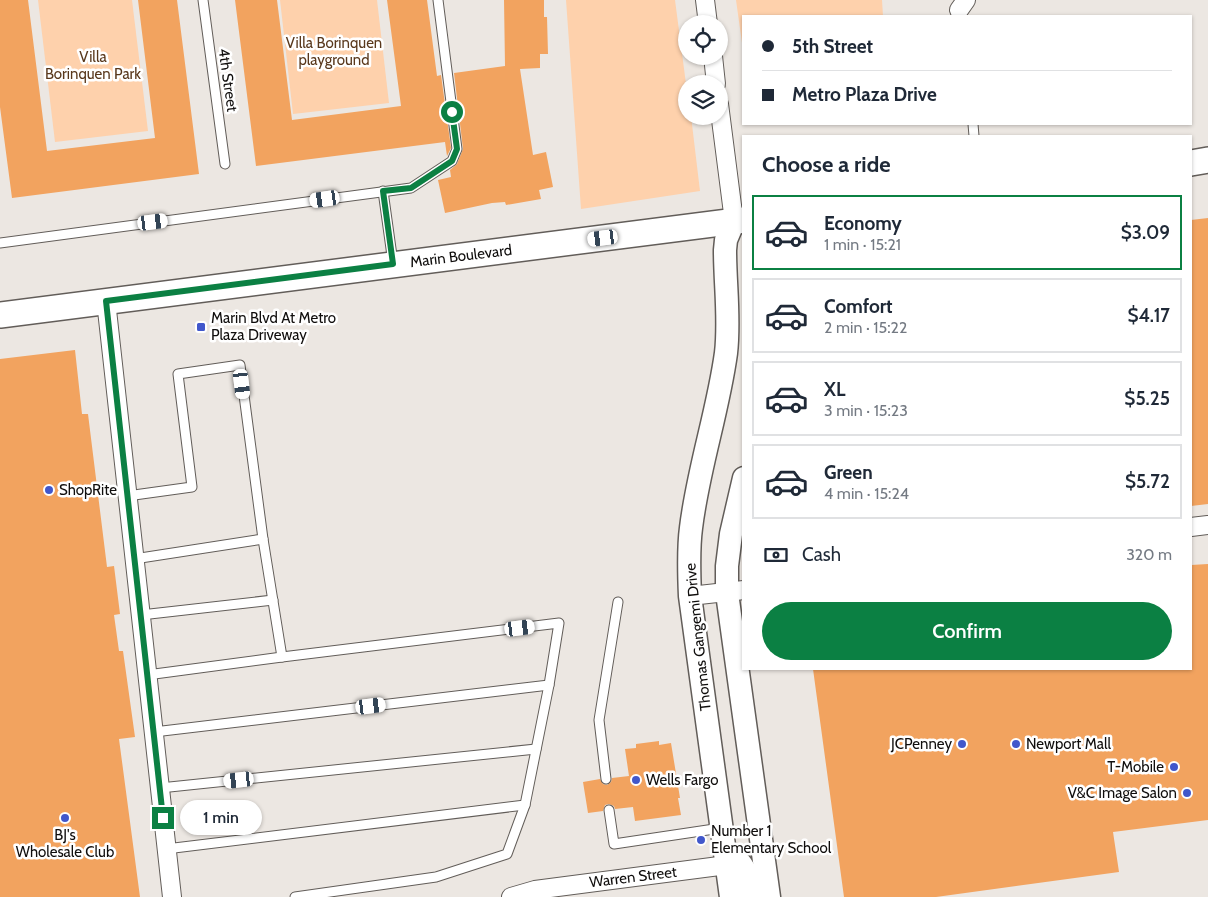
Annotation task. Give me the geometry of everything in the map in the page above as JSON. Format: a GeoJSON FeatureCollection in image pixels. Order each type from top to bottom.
{"type":"FeatureCollection","features":[{"type":"Feature","properties":{"kind":"main road"},"geometry":{"type":"LineString","coordinates":[[1192,162],[1208,160]]}},
{"type":"Feature","properties":{"kind":"main road","name":"Marin Boulevard"},"geometry":{"type":"LineString","coordinates":[[0,315],[393,264],[740,226]]}},
{"type":"Feature","properties":{"kind":"street"},"geometry":{"type":"LineString","coordinates":[[705,0],[707,15]]}},
{"type":"Feature","properties":{"kind":"street"},"geometry":{"type":"LineString","coordinates":[[723,125],[740,226]]}},
{"type":"Feature","properties":{"kind":"street","name":"Thomas Gangemi Drive"},"geometry":{"type":"LineString","coordinates":[[731,897],[690,596],[688,557],[692,520],[726,351],[728,313],[726,240],[740,226]]}},
{"type":"Feature","properties":{"kind":"street"},"geometry":{"type":"LineString","coordinates":[[106,301],[172,897]]}},
{"type":"Feature","properties":{"kind":"street"},"geometry":{"type":"LineString","coordinates":[[742,487],[730,542],[727,566],[735,592],[742,655]]}},
{"type":"Feature","properties":{"kind":"street"},"geometry":{"type":"LineString","coordinates":[[1192,527],[1208,525]]}},
{"type":"Feature","properties":{"kind":"street"},"geometry":{"type":"LineString","coordinates":[[690,596],[735,592]]}},
{"type":"Feature","properties":{"kind":"street"},"geometry":{"type":"LineString","coordinates":[[744,670],[769,897]]}},
{"type":"Feature","properties":{"kind":"street"},"geometry":{"type":"LineString","coordinates":[[727,865],[741,864],[746,872],[750,897]]}},
{"type":"Feature","properties":{"kind":"street","name":"Warren Street"},"geometry":{"type":"LineString","coordinates":[[511,897],[536,890],[727,865]]}},
{"type":"Feature","properties":{"kind":"lane","name":"4th Street"},"geometry":{"type":"LineString","coordinates":[[203,0],[225,164]]}},
{"type":"Feature","properties":{"kind":"lane"},"geometry":{"type":"LineString","coordinates":[[0,243],[411,188],[452,161],[457,149],[438,0]]}},
{"type":"Feature","properties":{"kind":"lane"},"geometry":{"type":"LineString","coordinates":[[383,191],[393,264]]}},
{"type":"Feature","properties":{"kind":"lane"},"geometry":{"type":"LineString","coordinates":[[127,496],[192,486],[178,374],[240,365],[263,540],[282,657]]}},
{"type":"Feature","properties":{"kind":"lane"},"geometry":{"type":"LineString","coordinates":[[134,559],[263,540]]}},
{"type":"Feature","properties":{"kind":"lane"},"geometry":{"type":"LineString","coordinates":[[141,615],[273,600]]}},
{"type":"Feature","properties":{"kind":"lane"},"geometry":{"type":"LineString","coordinates":[[606,779],[599,720],[618,602]]}},
{"type":"Feature","properties":{"kind":"lane"},"geometry":{"type":"LineString","coordinates":[[147,675],[559,623],[549,685],[525,805],[507,854],[436,877],[295,897]]}},
{"type":"Feature","properties":{"kind":"lane"},"geometry":{"type":"LineString","coordinates":[[154,732],[549,685]]}},
{"type":"Feature","properties":{"kind":"lane"},"geometry":{"type":"LineString","coordinates":[[160,788],[536,749]]}},
{"type":"Feature","properties":{"kind":"lane"},"geometry":{"type":"LineString","coordinates":[[166,849],[525,805]]}},
{"type":"Feature","properties":{"kind":"lane"},"geometry":{"type":"LineString","coordinates":[[610,810],[614,844],[722,828]]}},
{"type":"Feature","properties":{"kind":"green space","name":"Villa Borinquen Park"},"geometry":{"type":"Polygon","coordinates":[[[38,0],[132,0],[148,131],[55,142],[38,0]]]}},
{"type":"Feature","properties":{"kind":"green space","name":"Villa Borinquen playground"},"geometry":{"type":"Polygon","coordinates":[[[280,0],[377,0],[389,103],[293,114],[280,0]]]}},
{"type":"Feature","properties":{"kind":"green space"},"geometry":{"type":"Polygon","coordinates":[[[566,0],[675,0],[678,23],[678,65],[684,65],[685,75],[678,75],[678,125],[692,125],[700,191],[581,209],[566,0]]]}},
{"type":"Feature","properties":{"kind":"green space"},"geometry":{"type":"Polygon","coordinates":[[[736,0],[882,0],[883,15],[742,15],[742,43],[736,0]]]}},
{"type":"Feature","properties":{"kind":"building"},"geometry":{"type":"Polygon","coordinates":[[[0,0],[28,0],[47,151],[155,138],[138,0],[177,0],[199,174],[12,198],[0,107],[0,0]]]}},
{"type":"Feature","properties":{"kind":"building"},"geometry":{"type":"Polygon","coordinates":[[[235,0],[277,0],[292,120],[401,106],[387,0],[427,0],[437,76],[441,75],[451,148],[447,156],[445,142],[256,166],[235,0]]]}},
{"type":"Feature","properties":{"kind":"building"},"geometry":{"type":"Polygon","coordinates":[[[504,0],[544,0],[544,17],[547,17],[548,54],[540,54],[540,68],[520,69],[533,155],[546,152],[553,187],[539,190],[541,199],[506,205],[505,202],[492,203],[445,213],[438,180],[451,177],[450,170],[457,164],[463,149],[454,73],[505,66],[504,0]]]}},
{"type":"Feature","properties":{"kind":"building"},"geometry":{"type":"Polygon","coordinates":[[[1208,218],[1208,504],[1192,506],[1192,220],[1208,218]]]}},
{"type":"Feature","properties":{"kind":"building"},"geometry":{"type":"Polygon","coordinates":[[[75,350],[82,414],[88,414],[107,567],[114,566],[120,614],[114,615],[119,651],[123,651],[135,737],[119,739],[140,897],[0,897],[0,359],[75,350]]]}},
{"type":"Feature","properties":{"kind":"building","name":"Newport Mall"},"geometry":{"type":"Polygon","coordinates":[[[1208,564],[1208,820],[1113,832],[1119,872],[936,897],[844,897],[813,670],[1192,670],[1192,565],[1208,564]]]}},
{"type":"Feature","properties":{"kind":"building","name":"Wells Fargo"},"geometry":{"type":"Polygon","coordinates":[[[659,741],[659,745],[671,743],[681,815],[635,821],[633,807],[615,809],[614,806],[609,804],[605,805],[603,811],[588,813],[583,782],[600,779],[603,784],[607,785],[611,782],[612,778],[629,776],[625,749],[636,748],[636,744],[659,741]]]}},
{"type":"Feature","properties":{"kind":"place","name":"Marin Blvd At Metro Plaza Driveway"},"geometry":{"type":"Point","coordinates":[201,327]}},
{"type":"Feature","properties":{"kind":"place","name":"ShopRite"},"geometry":{"type":"Point","coordinates":[49,490]}},
{"type":"Feature","properties":{"kind":"place","name":"JCPenney"},"geometry":{"type":"Point","coordinates":[962,744]}},
{"type":"Feature","properties":{"kind":"place","name":"Newport Mall"},"geometry":{"type":"Point","coordinates":[1016,744]}},
{"type":"Feature","properties":{"kind":"place","name":"T-Mobile"},"geometry":{"type":"Point","coordinates":[1174,767]}},
{"type":"Feature","properties":{"kind":"place","name":"Wells Fargo"},"geometry":{"type":"Point","coordinates":[636,780]}},
{"type":"Feature","properties":{"kind":"place","name":"V&C Image Salon"},"geometry":{"type":"Point","coordinates":[1187,793]}},
{"type":"Feature","properties":{"kind":"place","name":"BJ's Wholesale Club"},"geometry":{"type":"Point","coordinates":[65,818]}},
{"type":"Feature","properties":{"kind":"place","name":"Number 1 Elementary School"},"geometry":{"type":"Point","coordinates":[701,840]}},
{"type":"Feature","properties":{"kind":"route"},"geometry":{"type":"LineString","coordinates":[[163,818],[106,301],[393,264],[383,191],[411,188],[440,167],[452,161],[457,149],[452,112]]}}]}
